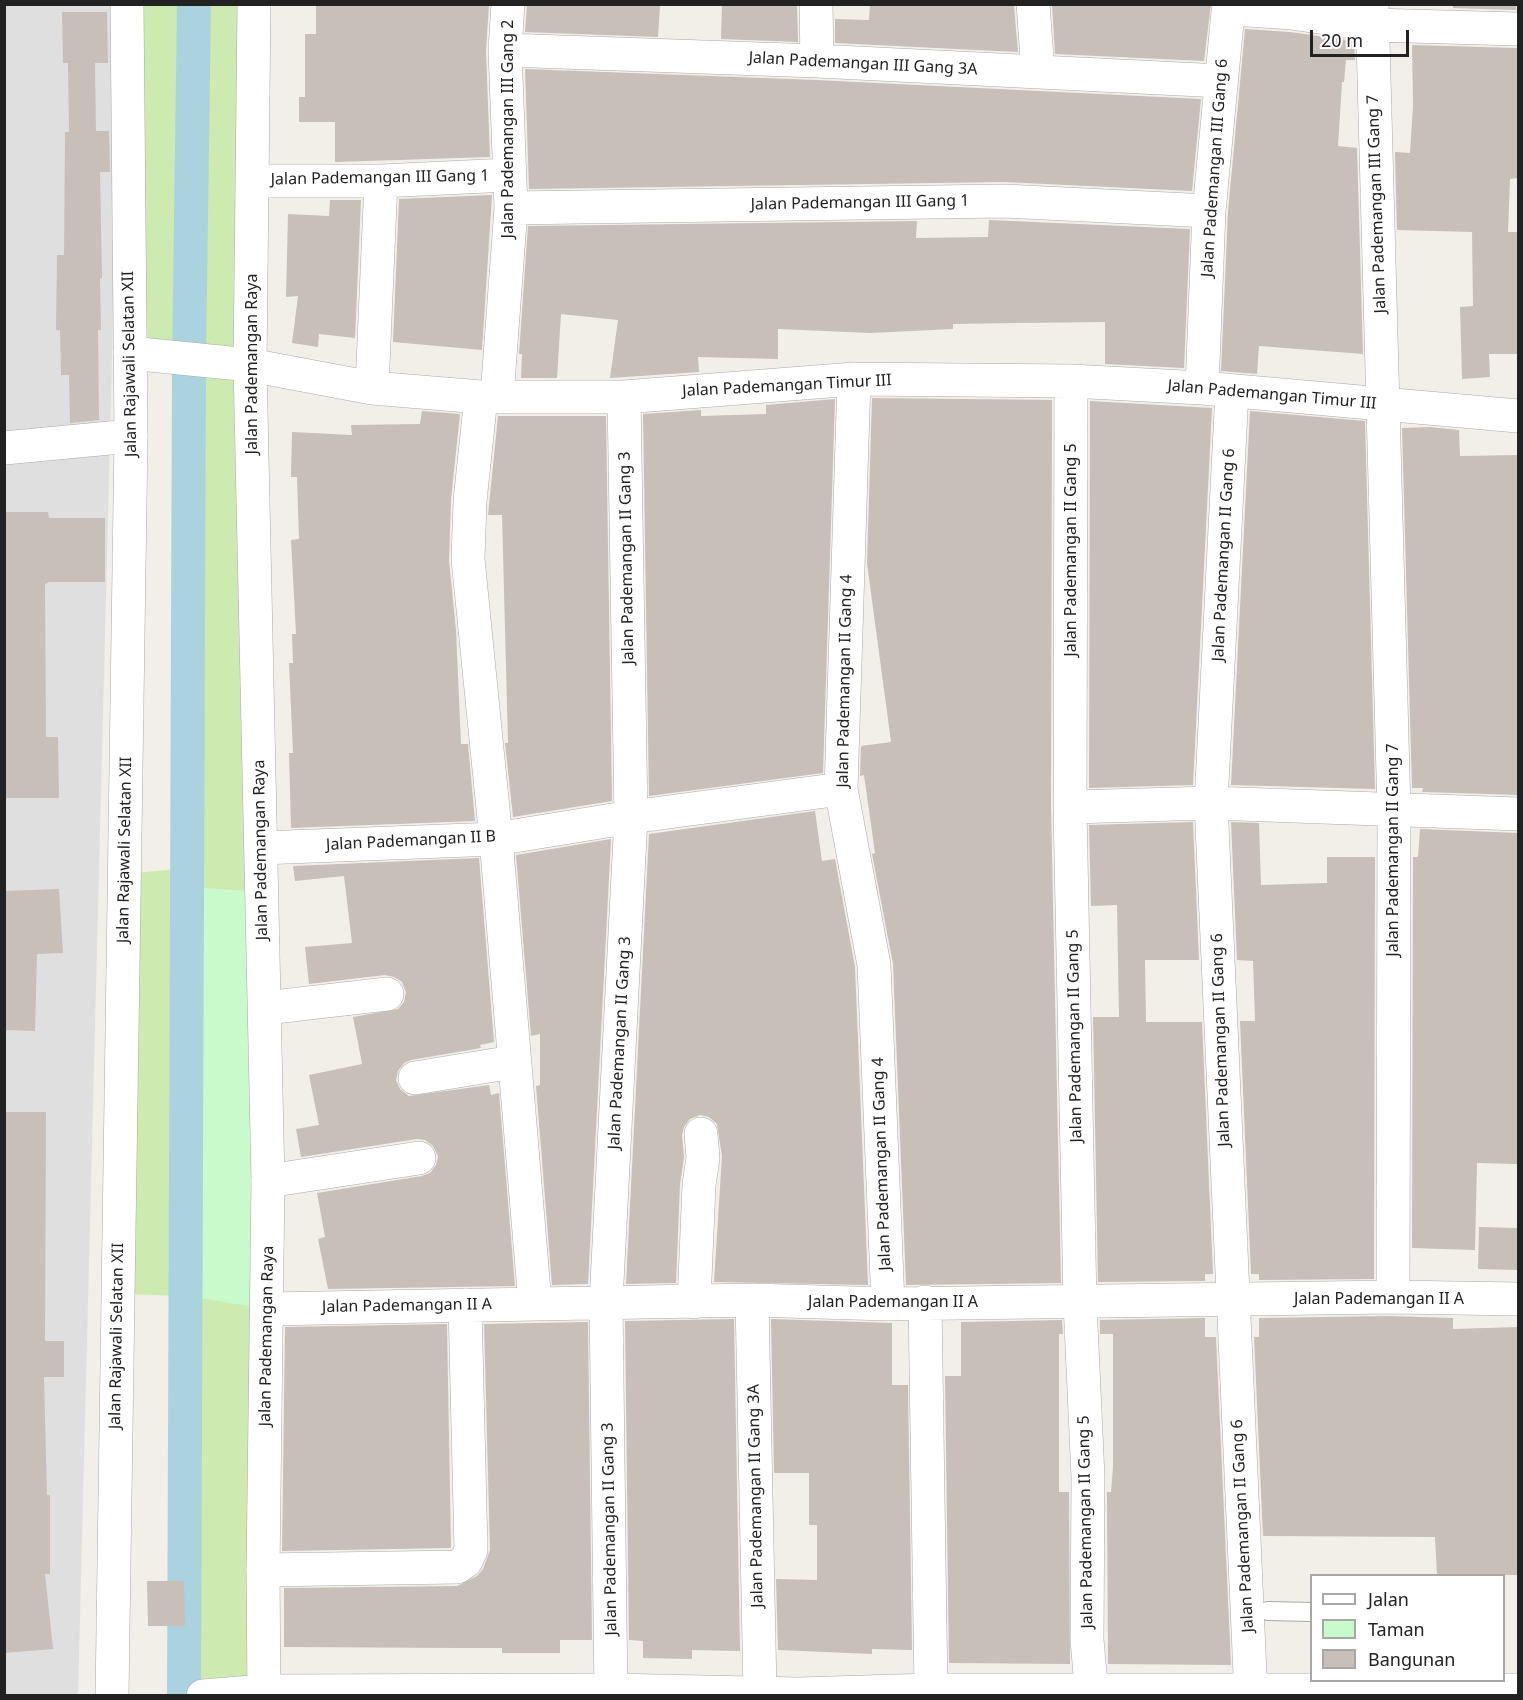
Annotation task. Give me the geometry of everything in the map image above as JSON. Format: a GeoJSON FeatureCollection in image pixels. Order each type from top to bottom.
{"type":"FeatureCollection","features":[{"type":"Feature","properties":{"kind":"street","name":"Jalan Rajawali Selatan XII"},"geometry":{"type":"LineString","coordinates":[[112,1695],[131,436],[127,4]]}},
{"type":"Feature","properties":{"kind":"street","name":"Jalan Pademangan Raya"},"geometry":{"type":"LineString","coordinates":[[255,4],[252,181],[240,364],[261,848],[268,1181],[268,1309],[259,1693]]}},
{"type":"Feature","properties":{"kind":"street","name":"Jalan Pademangan III Gang 2"},"geometry":{"type":"LineString","coordinates":[[508,4],[505,51],[511,208],[489,397],[468,542],[496,839],[535,1303]]}},
{"type":"Feature","properties":{"kind":"street"},"geometry":{"type":"LineString","coordinates":[[816,4],[817,61]]}},
{"type":"Feature","properties":{"kind":"street"},"geometry":{"type":"LineString","coordinates":[[1033,4],[1038,72]]}},
{"type":"Feature","properties":{"kind":"street","name":"Jalan Pademangan III Gang 6"},"geometry":{"type":"LineString","coordinates":[[1217,390],[1209,211],[1228,12],[1233,9],[1292,9],[1518,29]]}},
{"type":"Feature","properties":{"kind":"street","name":"Jalan Pademangan III Gang 7"},"geometry":{"type":"LineString","coordinates":[[1372,15],[1384,404]]}},
{"type":"Feature","properties":{"kind":"street","name":"Jalan Pademangan III Gang 3A"},"geometry":{"type":"LineString","coordinates":[[505,51],[817,61],[1221,81]]}},
{"type":"Feature","properties":{"kind":"street","name":"Jalan Pademangan III Gang 1"},"geometry":{"type":"LineString","coordinates":[[252,181],[381,181],[508,176]]}},
{"type":"Feature","properties":{"kind":"street"},"geometry":{"type":"LineString","coordinates":[[372,388],[381,181]]}},
{"type":"Feature","properties":{"kind":"street","name":"Jalan Pademangan III Gang 1"},"geometry":{"type":"LineString","coordinates":[[511,208],[1004,201],[1209,211]]}},
{"type":"Feature","properties":{"kind":"street","name":"Jalan Pademangan Timur III"},"geometry":{"type":"LineString","coordinates":[[130,353],[240,364],[372,388],[489,397],[624,397],[854,379],[1071,381],[1217,390],[1518,416]]}},
{"type":"Feature","properties":{"kind":"street","name":"Jalan Pademangan II Gang 4"},"geometry":{"type":"LineString","coordinates":[[854,379],[841,789],[874,965],[888,1304]]}},
{"type":"Feature","properties":{"kind":"street","name":"Jalan Pademangan II Gang 5"},"geometry":{"type":"LineString","coordinates":[[1071,381],[1070,807],[1080,1303],[1088,1477],[1087,1640],[1091,1693]]}},
{"type":"Feature","properties":{"kind":"street","name":"Jalan Pademangan II Gang 6"},"geometry":{"type":"LineString","coordinates":[[1217,390],[1211,802],[1251,1692]]}},
{"type":"Feature","properties":{"kind":"street","name":"Jalan Pademangan II Gang 3"},"geometry":{"type":"LineString","coordinates":[[611,1693],[606,1302],[631,817],[624,397]]}},
{"type":"Feature","properties":{"kind":"street","name":"Jalan Pademangan II Gang 7"},"geometry":{"type":"LineString","coordinates":[[1384,404],[1394,811],[1394,1297]]}},
{"type":"Feature","properties":{"kind":"street"},"geometry":{"type":"LineString","coordinates":[[4,448],[131,436]]}},
{"type":"Feature","properties":{"kind":"street","name":"Jalan Pademangan II B"},"geometry":{"type":"LineString","coordinates":[[261,848],[496,839],[631,817],[841,789]]}},
{"type":"Feature","properties":{"kind":"street"},"geometry":{"type":"LineString","coordinates":[[1070,807],[1211,802],[1394,811],[1518,814]]}},
{"type":"Feature","properties":{"kind":"street"},"geometry":{"type":"LineString","coordinates":[[265,1008],[387,994]]}},
{"type":"Feature","properties":{"kind":"street"},"geometry":{"type":"LineString","coordinates":[[415,1078],[513,1062]]}},
{"type":"Feature","properties":{"kind":"street"},"geometry":{"type":"LineString","coordinates":[[694,1302],[699,1185],[703,1158],[701,1134]]}},
{"type":"Feature","properties":{"kind":"street"},"geometry":{"type":"LineString","coordinates":[[268,1181],[419,1158]]}},
{"type":"Feature","properties":{"kind":"street","name":"Jalan Pademangan II A"},"geometry":{"type":"LineString","coordinates":[[268,1309],[752,1300],[888,1304],[1394,1297],[1518,1299]]}},
{"type":"Feature","properties":{"kind":"street","name":"Jalan Pademangan II Gang 3A"},"geometry":{"type":"LineString","coordinates":[[752,1300],[760,1692]]}},
{"type":"Feature","properties":{"kind":"street"},"geometry":{"type":"LineString","coordinates":[[925,1302],[938,1692]]}},
{"type":"Feature","properties":{"kind":"street"},"geometry":{"type":"LineString","coordinates":[[262,1570],[457,1567],[466,1561],[471,1550],[465,1305]]}},
{"type":"Feature","properties":{"kind":"street"},"geometry":{"type":"LineString","coordinates":[[203,1695],[760,1692],[798,1695],[938,1692],[1518,1690]]}},
{"type":"Feature","properties":{"kind":"lane"},"geometry":{"type":"LineString","coordinates":[[1268,1611],[1310,1612]]}},
{"type":"Feature","properties":{"kind":"shaded area"},"geometry":{"type":"Polygon","coordinates":[[[5,5],[121,5],[78,1695],[5,1696],[5,5]]]}},
{"type":"Feature","properties":{"kind":"green space"},"geometry":{"type":"Polygon","coordinates":[[[134,5],[188,5],[189,362],[250,365],[262,892],[187,888],[186,1295],[268,1309],[264,1695],[186,1695],[186,1296],[118,1294],[125,874],[187,868],[189,363],[148,351],[134,5]]]}},
{"type":"Feature","properties":{"kind":"green space"},"geometry":{"type":"Polygon","coordinates":[[[194,5],[252,5],[246,357],[196,354],[194,5]]]}},
{"type":"Feature","properties":{"kind":"green space"},"geometry":{"type":"Polygon","coordinates":[[[187,887],[262,892],[268,1309],[186,1296],[187,887]]]}},
{"type":"Feature","properties":{"kind":"building"},"geometry":{"type":"Polygon","coordinates":[[[316,4],[489,4],[486,51],[490,157],[335,162],[335,122],[299,122],[299,97],[305,97],[305,34],[316,34],[316,4]]]}},
{"type":"Feature","properties":{"kind":"building"},"geometry":{"type":"Polygon","coordinates":[[[527,4],[660,6],[658,37],[525,32],[527,4]]]}},
{"type":"Feature","properties":{"kind":"building"},"geometry":{"type":"Polygon","coordinates":[[[722,4],[797,4],[798,42],[721,39],[722,4]]]}},
{"type":"Feature","properties":{"kind":"building"},"geometry":{"type":"Polygon","coordinates":[[[870,4],[1014,6],[1018,52],[835,43],[835,19],[869,20],[870,4]]]}},
{"type":"Feature","properties":{"kind":"building"},"geometry":{"type":"Polygon","coordinates":[[[1211,4],[1204,61],[1055,54],[1052,5],[1211,4]]]}},
{"type":"Feature","properties":{"kind":"building"},"geometry":{"type":"Polygon","coordinates":[[[1453,4],[1516,4],[1516,10],[1453,8],[1453,4]]]}},
{"type":"Feature","properties":{"kind":"building"},"geometry":{"type":"Polygon","coordinates":[[[62,12],[107,12],[108,63],[95,63],[96,131],[109,131],[110,172],[100,172],[102,278],[100,278],[101,330],[98,330],[99,420],[70,423],[69,375],[61,375],[60,330],[56,330],[57,255],[64,255],[65,132],[69,132],[68,63],[63,63],[62,12]]]}},
{"type":"Feature","properties":{"kind":"building"},"geometry":{"type":"Polygon","coordinates":[[[1245,29],[1290,32],[1354,41],[1355,60],[1346,60],[1344,82],[1342,82],[1338,146],[1357,148],[1363,354],[1259,346],[1257,374],[1221,371],[1228,212],[1245,29]]]}},
{"type":"Feature","properties":{"kind":"building"},"geometry":{"type":"Polygon","coordinates":[[[1412,45],[1517,48],[1518,178],[1510,179],[1508,232],[1518,232],[1518,354],[1489,354],[1490,377],[1462,379],[1460,307],[1473,306],[1472,232],[1397,230],[1395,152],[1410,153],[1413,106],[1412,45]]]}},
{"type":"Feature","properties":{"kind":"building"},"geometry":{"type":"Polygon","coordinates":[[[525,69],[816,80],[1201,99],[1192,191],[1004,182],[529,189],[525,69]]]}},
{"type":"Feature","properties":{"kind":"building"},"geometry":{"type":"Polygon","coordinates":[[[492,195],[482,350],[393,342],[399,199],[492,195]]]}},
{"type":"Feature","properties":{"kind":"building"},"geometry":{"type":"Polygon","coordinates":[[[330,200],[361,200],[355,338],[319,334],[318,347],[292,343],[298,296],[286,297],[288,214],[329,216],[330,200]]]}},
{"type":"Feature","properties":{"kind":"building"},"geometry":{"type":"Polygon","coordinates":[[[989,220],[1190,229],[1184,368],[1105,364],[1105,322],[953,324],[953,329],[870,333],[778,329],[778,359],[698,357],[699,372],[610,378],[618,320],[561,314],[557,378],[521,378],[522,354],[519,354],[528,226],[917,221],[916,238],[988,237],[989,220]]]}},
{"type":"Feature","properties":{"kind":"building"},"geometry":{"type":"Polygon","coordinates":[[[872,398],[1052,400],[1051,807],[1061,1283],[906,1285],[893,964],[872,854],[875,853],[864,775],[860,776],[861,746],[891,742],[867,563],[872,398]]]}},
{"type":"Feature","properties":{"kind":"building"},"geometry":{"type":"Polygon","coordinates":[[[835,399],[823,773],[649,796],[643,414],[701,410],[701,416],[766,414],[766,405],[835,399]]]}},
{"type":"Feature","properties":{"kind":"building"},"geometry":{"type":"Polygon","coordinates":[[[1090,401],[1212,408],[1193,785],[1089,788],[1090,401]]]}},
{"type":"Feature","properties":{"kind":"building"},"geometry":{"type":"Polygon","coordinates":[[[422,411],[460,414],[451,499],[449,561],[456,630],[461,744],[468,744],[475,821],[291,828],[289,753],[293,753],[289,663],[293,663],[292,634],[296,634],[291,540],[299,539],[297,477],[291,477],[292,432],[352,435],[351,425],[420,424],[422,411]]]}},
{"type":"Feature","properties":{"kind":"building"},"geometry":{"type":"Polygon","coordinates":[[[1250,411],[1365,421],[1375,789],[1231,785],[1250,411]]]}},
{"type":"Feature","properties":{"kind":"building"},"geometry":{"type":"Polygon","coordinates":[[[498,416],[606,416],[612,801],[513,817],[505,743],[508,743],[502,515],[488,515],[498,416]]]}},
{"type":"Feature","properties":{"kind":"building"},"geometry":{"type":"Polygon","coordinates":[[[1430,427],[1459,430],[1460,456],[1518,455],[1518,795],[1422,792],[1423,788],[1412,788],[1402,428],[1430,427]]]}},
{"type":"Feature","properties":{"kind":"building"},"geometry":{"type":"Polygon","coordinates":[[[4,512],[48,512],[49,518],[105,518],[105,582],[49,582],[45,584],[46,737],[58,737],[59,798],[4,798],[4,512]]]}},
{"type":"Feature","properties":{"kind":"building"},"geometry":{"type":"Polygon","coordinates":[[[815,811],[822,861],[835,859],[855,967],[868,1285],[714,1282],[722,1156],[717,1124],[709,1117],[700,1115],[690,1119],[682,1135],[684,1157],[680,1184],[676,1283],[626,1284],[649,834],[815,811]]]}},
{"type":"Feature","properties":{"kind":"building"},"geometry":{"type":"Polygon","coordinates":[[[1193,822],[1199,960],[1145,960],[1146,1022],[1202,1022],[1213,1274],[1205,1274],[1205,1281],[1098,1282],[1093,1017],[1119,1017],[1117,905],[1091,906],[1089,825],[1193,822]]]}},
{"type":"Feature","properties":{"kind":"building"},"geometry":{"type":"Polygon","coordinates":[[[1231,822],[1259,823],[1261,885],[1327,883],[1327,857],[1375,857],[1374,1279],[1259,1280],[1259,1274],[1251,1274],[1240,1021],[1255,1021],[1253,961],[1237,960],[1231,822]]]}},
{"type":"Feature","properties":{"kind":"building"},"geometry":{"type":"Polygon","coordinates":[[[1420,829],[1518,833],[1518,1164],[1477,1163],[1475,1250],[1412,1248],[1413,857],[1418,857],[1420,829]]]}},
{"type":"Feature","properties":{"kind":"building"},"geometry":{"type":"Polygon","coordinates":[[[611,839],[588,1284],[552,1285],[536,1086],[540,1085],[540,1034],[531,1036],[516,855],[611,839]]]}},
{"type":"Feature","properties":{"kind":"building"},"geometry":{"type":"Polygon","coordinates":[[[479,858],[494,1042],[480,1045],[481,1048],[411,1060],[404,1063],[398,1071],[396,1080],[400,1089],[409,1096],[489,1085],[491,1095],[499,1093],[515,1286],[328,1289],[318,1239],[325,1237],[317,1193],[422,1176],[430,1173],[436,1165],[438,1156],[433,1146],[425,1140],[417,1139],[301,1157],[296,1129],[319,1125],[309,1075],[362,1064],[353,1017],[398,1009],[404,1002],[406,992],[402,982],[385,975],[309,984],[305,947],[352,943],[344,876],[295,881],[293,866],[479,858]]]}},
{"type":"Feature","properties":{"kind":"building"},"geometry":{"type":"Polygon","coordinates":[[[59,889],[63,953],[37,954],[35,1031],[4,1030],[4,891],[59,889]]]}},
{"type":"Feature","properties":{"kind":"building"},"geometry":{"type":"Polygon","coordinates":[[[4,1112],[46,1112],[45,1341],[64,1341],[64,1377],[44,1377],[47,1495],[50,1495],[50,1574],[45,1574],[53,1649],[4,1653],[4,1112]]]}},
{"type":"Feature","properties":{"kind":"building"},"geometry":{"type":"Polygon","coordinates":[[[1479,1227],[1518,1228],[1518,1270],[1478,1269],[1479,1227]]]}},
{"type":"Feature","properties":{"kind":"building"},"geometry":{"type":"Polygon","coordinates":[[[1389,1316],[1453,1318],[1453,1329],[1518,1327],[1518,1575],[1437,1574],[1435,1537],[1263,1536],[1254,1337],[1259,1337],[1259,1318],[1389,1316]]]}},
{"type":"Feature","properties":{"kind":"building"},"geometry":{"type":"Polygon","coordinates":[[[1205,1318],[1205,1337],[1216,1337],[1231,1665],[1108,1664],[1107,1492],[1111,1492],[1113,1467],[1113,1334],[1100,1334],[1100,1320],[1205,1318]]]}},
{"type":"Feature","properties":{"kind":"building"},"geometry":{"type":"Polygon","coordinates":[[[734,1319],[740,1651],[692,1650],[692,1659],[643,1658],[643,1641],[629,1640],[625,1321],[734,1319]]]}},
{"type":"Feature","properties":{"kind":"building"},"geometry":{"type":"Polygon","coordinates":[[[771,1319],[892,1323],[892,1385],[908,1385],[912,1650],[872,1649],[872,1654],[778,1650],[776,1579],[817,1580],[817,1525],[809,1525],[809,1473],[774,1473],[771,1319]]]}},
{"type":"Feature","properties":{"kind":"building"},"geometry":{"type":"Polygon","coordinates":[[[1062,1320],[1063,1334],[1059,1334],[1059,1492],[1069,1492],[1070,1664],[949,1663],[945,1376],[961,1376],[961,1322],[1062,1320]]]}},
{"type":"Feature","properties":{"kind":"building"},"geometry":{"type":"Polygon","coordinates":[[[588,1322],[592,1640],[560,1640],[560,1653],[502,1653],[502,1648],[284,1647],[284,1588],[457,1586],[477,1576],[483,1569],[490,1550],[484,1324],[588,1322]]]}},
{"type":"Feature","properties":{"kind":"building"},"geometry":{"type":"Polygon","coordinates":[[[447,1324],[451,1548],[282,1551],[285,1327],[447,1324]]]}},
{"type":"Feature","properties":{"kind":"building"},"geometry":{"type":"Polygon","coordinates":[[[147,1581],[184,1581],[185,1626],[148,1626],[147,1581]]]}},
{"type":"Feature","properties":{"kind":"waterway"},"geometry":{"type":"LineString","coordinates":[[184,1696],[189,363],[194,4]]}}]}
